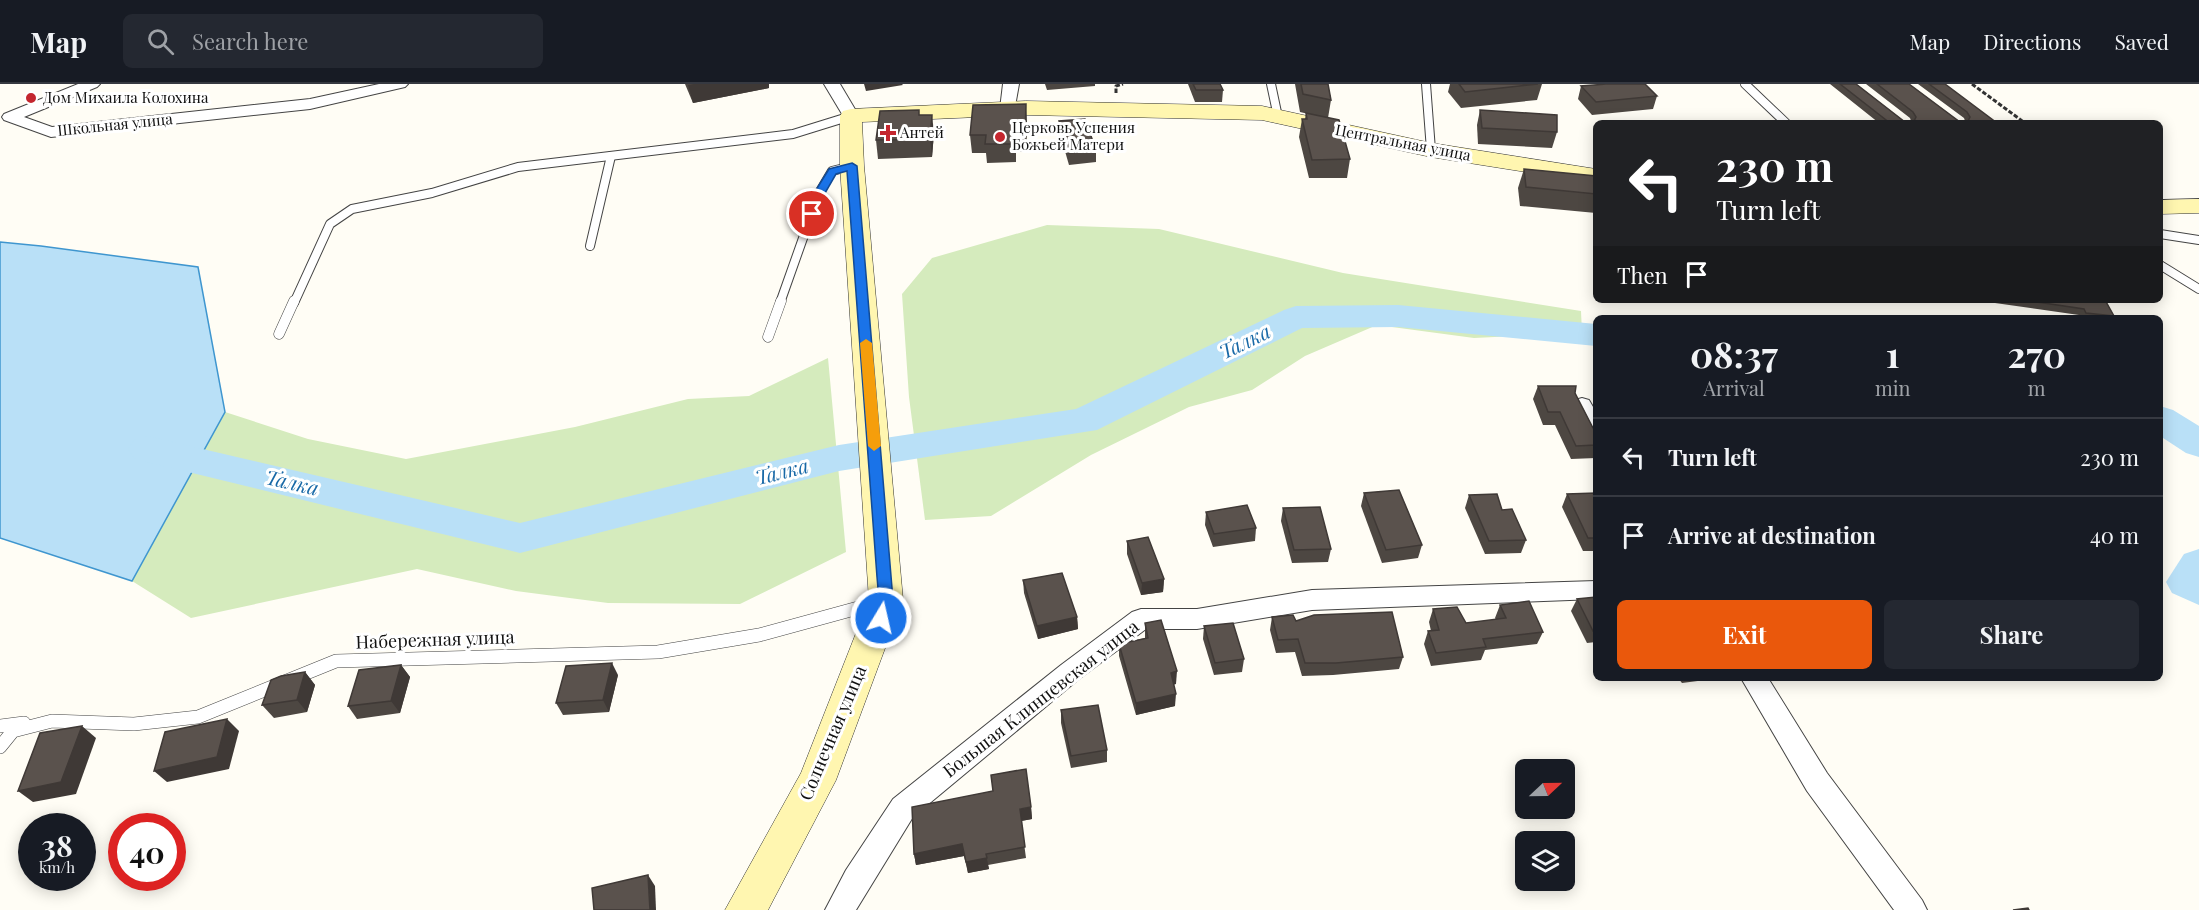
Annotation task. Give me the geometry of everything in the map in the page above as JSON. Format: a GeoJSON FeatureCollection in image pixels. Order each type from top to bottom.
{"type":"FeatureCollection","features":[{"type":"Feature","properties":{"kind":"street","name":"Школьная улица"},"geometry":{"type":"LineString","coordinates":[[92,84],[10,117],[51,132],[310,104],[400,84]]}},
{"type":"Feature","properties":{"kind":"street"},"geometry":{"type":"LineString","coordinates":[[832,84],[851,116]]}},
{"type":"Feature","properties":{"kind":"street"},"geometry":{"type":"LineString","coordinates":[[1008,109],[1011,84]]}},
{"type":"Feature","properties":{"kind":"street","name":"Центральная улица"},"geometry":{"type":"LineString","coordinates":[[851,116],[1008,109],[1262,113],[1431,150],[1593,176]]}},
{"type":"Feature","properties":{"kind":"street","name":"Солнечная улица"},"geometry":{"type":"LineString","coordinates":[[746,910],[817,780],[886,600],[852,166],[851,116]]}},
{"type":"Feature","properties":{"kind":"street"},"geometry":{"type":"LineString","coordinates":[[2163,207],[2199,206]]}},
{"type":"Feature","properties":{"kind":"street"},"geometry":{"type":"LineString","coordinates":[[1582,405],[1593,428]]}},
{"type":"Feature","properties":{"kind":"street","name":"Большая Клинцевская улица"},"geometry":{"type":"LineString","coordinates":[[840,910],[856,880],[903,808],[1070,672],[1141,619],[1197,619],[1312,600],[1593,590]]}},
{"type":"Feature","properties":{"kind":"street"},"geometry":{"type":"LineString","coordinates":[[1756,681],[1817,782],[1912,910]]}},
{"type":"Feature","properties":{"kind":"lane"},"geometry":{"type":"LineString","coordinates":[[1271,84],[1278,117]]}},
{"type":"Feature","properties":{"kind":"lane"},"geometry":{"type":"LineString","coordinates":[[1426,84],[1431,150]]}},
{"type":"Feature","properties":{"kind":"lane"},"geometry":{"type":"LineString","coordinates":[[1745,84],[1783,120]]}},
{"type":"Feature","properties":{"kind":"lane"},"geometry":{"type":"LineString","coordinates":[[279,334],[330,224],[352,208],[432,193],[518,167],[793,134],[851,116]]}},
{"type":"Feature","properties":{"kind":"lane"},"geometry":{"type":"LineString","coordinates":[[590,246],[611,156]]}},
{"type":"Feature","properties":{"kind":"lane"},"geometry":{"type":"LineString","coordinates":[[768,337],[819,193],[832,171],[852,166]]}},
{"type":"Feature","properties":{"kind":"lane"},"geometry":{"type":"LineString","coordinates":[[2163,234],[2199,240]]}},
{"type":"Feature","properties":{"kind":"lane"},"geometry":{"type":"LineString","coordinates":[[2163,267],[2199,289]]}},
{"type":"Feature","properties":{"kind":"lane","name":"Набережная улица"},"geometry":{"type":"LineString","coordinates":[[0,747],[13,731],[52,721],[134,724],[198,717],[336,661],[658,652],[759,635],[886,600]]}},
{"type":"Feature","properties":{"kind":"lane"},"geometry":{"type":"LineString","coordinates":[[0,726],[52,721]]}},
{"type":"Feature","properties":{"kind":"path"},"geometry":{"type":"LineString","coordinates":[[1972,84],[2021,120]]}},
{"type":"Feature","properties":{"kind":"green space"},"geometry":{"type":"Polygon","coordinates":[[[1047,225],[1159,229],[1343,273],[1581,311],[1582,333],[1474,338],[1377,325],[1305,356],[1252,390],[1189,407],[1091,455],[991,516],[925,520],[909,397],[902,294],[932,258],[1047,225]]]}},
{"type":"Feature","properties":{"kind":"green space"},"geometry":{"type":"Polygon","coordinates":[[[828,358],[846,552],[740,604],[608,603],[516,591],[417,569],[191,618],[132,581],[225,412],[308,439],[406,459],[575,427],[688,399],[749,396],[828,358]]]}},
{"type":"Feature","properties":{"kind":"water"},"geometry":{"type":"Polygon","coordinates":[[[0,242],[198,267],[225,412],[132,581],[0,538],[0,242]]]}},
{"type":"Feature","properties":{"kind":"building"},"geometry":{"type":"Polygon","coordinates":[[[1193,84],[1220,84],[1223,90],[1196,90],[1193,84]]]}},
{"type":"Feature","properties":{"kind":"building"},"geometry":{"type":"Polygon","coordinates":[[[1301,84],[1328,84],[1331,100],[1303,94],[1301,84]]]}},
{"type":"Feature","properties":{"kind":"building"},"geometry":{"type":"Polygon","coordinates":[[[1459,84],[1538,84],[1465,92],[1459,84]]]}},
{"type":"Feature","properties":{"kind":"building"},"geometry":{"type":"Polygon","coordinates":[[[1645,84],[1657,96],[1596,102],[1581,86],[1645,84]]]}},
{"type":"Feature","properties":{"kind":"building"},"geometry":{"type":"Polygon","coordinates":[[[1840,84],[1856,84],[1902,120],[1886,120],[1840,84]]]}},
{"type":"Feature","properties":{"kind":"building"},"geometry":{"type":"Polygon","coordinates":[[[1877,84],[1909,84],[1957,120],[1914,120],[1916,117],[1913,112],[1877,84]]]}},
{"type":"Feature","properties":{"kind":"building"},"geometry":{"type":"Polygon","coordinates":[[[1929,84],[1945,84],[1993,120],[1968,120],[1970,117],[1967,112],[1929,84]]]}},
{"type":"Feature","properties":{"kind":"building"},"geometry":{"type":"Polygon","coordinates":[[[1026,104],[1025,134],[1015,134],[1015,144],[985,144],[986,135],[970,135],[973,105],[1026,104]]]}},
{"type":"Feature","properties":{"kind":"building"},"geometry":{"type":"Polygon","coordinates":[[[919,110],[919,115],[932,115],[930,139],[876,140],[880,111],[919,110]]]}},
{"type":"Feature","properties":{"kind":"building"},"geometry":{"type":"Polygon","coordinates":[[[1480,110],[1557,115],[1557,132],[1482,128],[1480,110]]]}},
{"type":"Feature","properties":{"kind":"building"},"geometry":{"type":"Polygon","coordinates":[[[1306,113],[1339,120],[1350,159],[1312,160],[1302,119],[1307,119],[1306,113]]]}},
{"type":"Feature","properties":{"kind":"building"},"geometry":{"type":"Polygon","coordinates":[[[1085,119],[1096,150],[1069,153],[1059,121],[1085,119]]]}},
{"type":"Feature","properties":{"kind":"building"},"geometry":{"type":"Polygon","coordinates":[[[1524,169],[1593,176],[1593,194],[1526,187],[1524,169]]]}},
{"type":"Feature","properties":{"kind":"building"},"geometry":{"type":"Polygon","coordinates":[[[2043,303],[2107,303],[2113,315],[2086,313],[2084,309],[2043,303]]]}},
{"type":"Feature","properties":{"kind":"building"},"geometry":{"type":"Polygon","coordinates":[[[1538,386],[1576,386],[1575,393],[1593,428],[1593,445],[1576,446],[1560,412],[1548,412],[1538,386]]]}},
{"type":"Feature","properties":{"kind":"building"},"geometry":{"type":"Polygon","coordinates":[[[1399,490],[1422,545],[1386,550],[1364,493],[1399,490]]]}},
{"type":"Feature","properties":{"kind":"building"},"geometry":{"type":"Polygon","coordinates":[[[1593,493],[1593,538],[1588,538],[1567,494],[1593,493]]]}},
{"type":"Feature","properties":{"kind":"building"},"geometry":{"type":"Polygon","coordinates":[[[1497,494],[1502,510],[1512,509],[1526,540],[1489,541],[1469,495],[1497,494]]]}},
{"type":"Feature","properties":{"kind":"building"},"geometry":{"type":"Polygon","coordinates":[[[1247,505],[1256,528],[1214,534],[1206,512],[1247,505]]]}},
{"type":"Feature","properties":{"kind":"building"},"geometry":{"type":"Polygon","coordinates":[[[1320,507],[1331,549],[1294,550],[1283,508],[1320,507]]]}},
{"type":"Feature","properties":{"kind":"building"},"geometry":{"type":"Polygon","coordinates":[[[1148,537],[1164,579],[1142,583],[1127,541],[1148,537]]]}},
{"type":"Feature","properties":{"kind":"building"},"geometry":{"type":"Polygon","coordinates":[[[1062,573],[1077,617],[1037,626],[1023,580],[1062,573]]]}},
{"type":"Feature","properties":{"kind":"building"},"geometry":{"type":"Polygon","coordinates":[[[1593,597],[1593,631],[1577,599],[1593,597]]]}},
{"type":"Feature","properties":{"kind":"building"},"geometry":{"type":"Polygon","coordinates":[[[1529,601],[1543,632],[1483,639],[1486,647],[1436,653],[1428,631],[1439,630],[1433,609],[1457,607],[1466,623],[1506,618],[1500,605],[1529,601]]]}},
{"type":"Feature","properties":{"kind":"building"},"geometry":{"type":"Polygon","coordinates":[[[1392,612],[1403,657],[1336,663],[1305,663],[1298,639],[1278,640],[1272,617],[1293,615],[1296,621],[1314,615],[1392,612]]]}},
{"type":"Feature","properties":{"kind":"building"},"geometry":{"type":"Polygon","coordinates":[[[1161,620],[1177,671],[1171,673],[1176,694],[1136,703],[1119,644],[1148,638],[1145,623],[1161,620]]]}},
{"type":"Feature","properties":{"kind":"building"},"geometry":{"type":"Polygon","coordinates":[[[1233,623],[1244,659],[1215,663],[1204,626],[1233,623]]]}},
{"type":"Feature","properties":{"kind":"building"},"geometry":{"type":"Polygon","coordinates":[[[612,663],[603,700],[556,703],[566,666],[612,663]]]}},
{"type":"Feature","properties":{"kind":"building"},"geometry":{"type":"Polygon","coordinates":[[[401,665],[391,701],[348,706],[359,670],[401,665]]]}},
{"type":"Feature","properties":{"kind":"building"},"geometry":{"type":"Polygon","coordinates":[[[305,672],[297,700],[262,705],[271,680],[305,672]]]}},
{"type":"Feature","properties":{"kind":"building"},"geometry":{"type":"Polygon","coordinates":[[[1098,705],[1107,750],[1071,756],[1061,710],[1098,705]]]}},
{"type":"Feature","properties":{"kind":"building"},"geometry":{"type":"Polygon","coordinates":[[[227,719],[217,757],[154,771],[165,732],[227,719]]]}},
{"type":"Feature","properties":{"kind":"building"},"geometry":{"type":"Polygon","coordinates":[[[82,726],[61,782],[18,791],[40,733],[82,726]]]}},
{"type":"Feature","properties":{"kind":"building"},"geometry":{"type":"Polygon","coordinates":[[[1026,769],[1031,807],[1020,809],[1025,847],[986,854],[987,858],[966,862],[962,844],[914,854],[912,807],[993,791],[991,775],[1026,769]]]}},
{"type":"Feature","properties":{"kind":"building"},"geometry":{"type":"Polygon","coordinates":[[[648,875],[650,910],[594,910],[592,888],[648,875]]]}},
{"type":"Feature","properties":{"kind":"waterway","name":"Талка"},"geometry":{"type":"LineString","coordinates":[[147,449],[520,538],[839,458],[1084,421],[1296,317],[1398,316],[1593,335]]}},
{"type":"Feature","properties":{"kind":"waterway","name":"Талка"},"geometry":{"type":"LineString","coordinates":[[2163,421],[2199,444]]}},
{"type":"Feature","properties":{"kind":"waterway","name":"Талка"},"geometry":{"type":"LineString","coordinates":[[2199,565],[2187,582],[2199,589]]}},
{"type":"Feature","properties":{"kind":"slow traffic"},"geometry":{"type":"LineString","coordinates":[[866,343],[874,446]]}},
{"type":"Feature","properties":{"kind":"place","name":"Дом Михаила Колохина"},"geometry":{"type":"Point","coordinates":[31,98]}},
{"type":"Feature","properties":{"kind":"place","name":"Антей"},"geometry":{"type":"Point","coordinates":[888,133]}},
{"type":"Feature","properties":{"kind":"place","name":"Церковь Успения Божьей Матери"},"geometry":{"type":"Point","coordinates":[1000,137]}},
{"type":"Feature","properties":{"kind":"route"},"geometry":{"type":"LineString","coordinates":[[812,214],[819,193],[832,171],[852,166],[885,577],[886,600],[881,618]]}}]}
